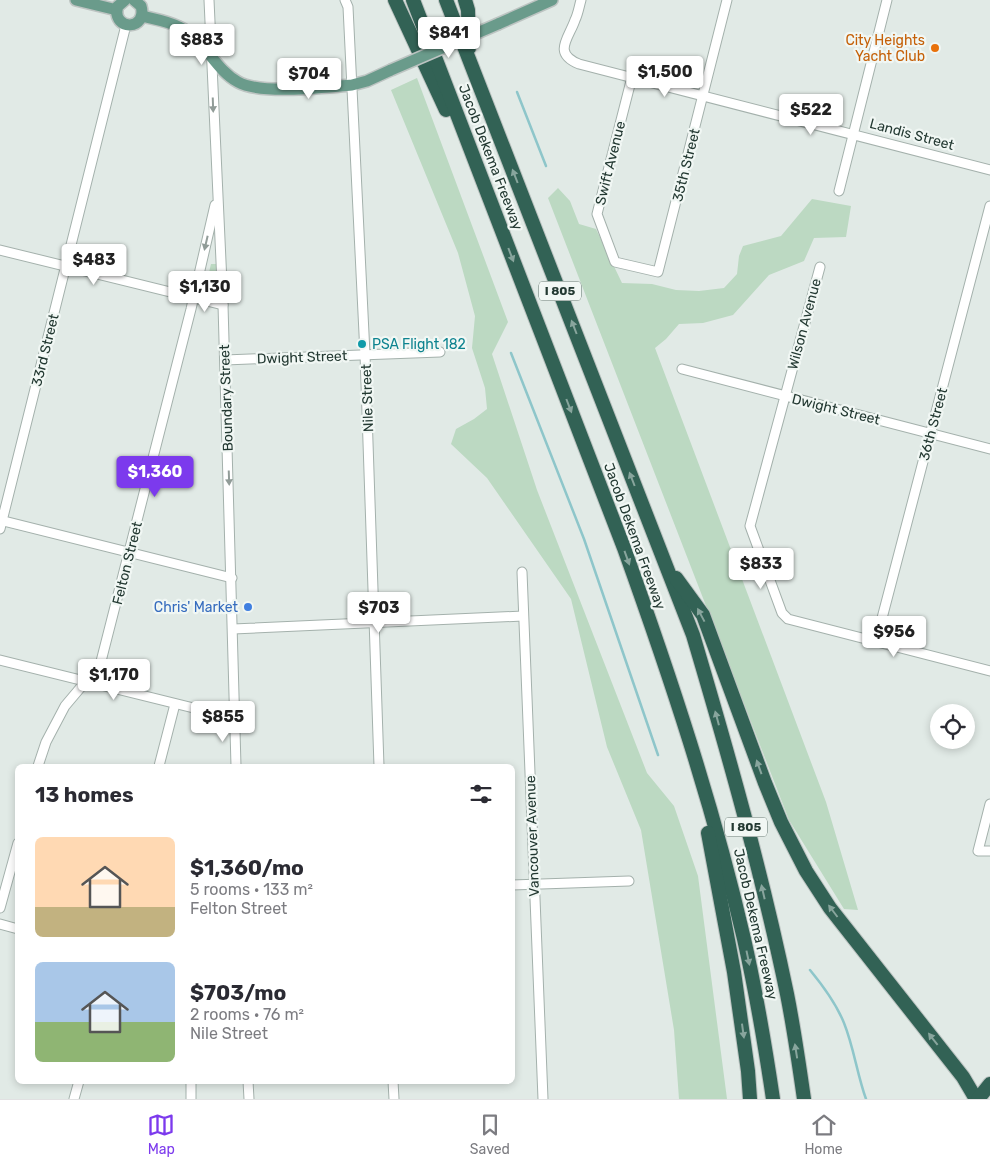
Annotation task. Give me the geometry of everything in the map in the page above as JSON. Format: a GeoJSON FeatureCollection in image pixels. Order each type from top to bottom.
{"type":"FeatureCollection","features":[{"type":"Feature","properties":{"kind":"highway"},"geometry":{"type":"LineString","coordinates":[[395,0],[493,209]]}},
{"type":"Feature","properties":{"kind":"highway","name":"Jacob Dekema Freeway"},"geometry":{"type":"LineString","coordinates":[[413,0],[624,548],[685,725],[715,826],[744,939],[761,1020],[773,1099]]}},
{"type":"Feature","properties":{"kind":"highway","name":"Jacob Dekema Freeway"},"geometry":{"type":"LineString","coordinates":[[446,0],[693,635],[760,880],[787,995],[804,1099]]}},
{"type":"Feature","properties":{"kind":"highway"},"geometry":{"type":"LineString","coordinates":[[465,0],[468,10],[470,58]]}},
{"type":"Feature","properties":{"kind":"highway"},"geometry":{"type":"LineString","coordinates":[[664,561],[703,615],[765,783],[781,822],[806,871],[830,908],[963,1077],[977,1099],[990,1084]]}},
{"type":"Feature","properties":{"kind":"highway"},"geometry":{"type":"LineString","coordinates":[[685,725],[716,870],[734,972],[748,1071],[750,1099]]}},
{"type":"Feature","properties":{"kind":"main road"},"geometry":{"type":"LineString","coordinates":[[76,0],[116,10]]}},
{"type":"Feature","properties":{"kind":"main road"},"geometry":{"type":"LineString","coordinates":[[125,0],[119,4],[116,10],[118,20],[126,25],[138,23],[142,16],[141,6],[134,0]]}},
{"type":"Feature","properties":{"kind":"main road"},"geometry":{"type":"LineString","coordinates":[[142,16],[180,27],[195,38],[228,76],[237,82],[256,88],[352,86],[552,0]]}},
{"type":"Feature","properties":{"kind":"street","name":"Boundary Street"},"geometry":{"type":"LineString","coordinates":[[209,0],[223,306],[236,764]]}},
{"type":"Feature","properties":{"kind":"street","name":"Nile Street"},"geometry":{"type":"LineString","coordinates":[[346,0],[348,7],[365,354],[380,764]]}},
{"type":"Feature","properties":{"kind":"street","name":"Landis Street"},"geometry":{"type":"LineString","coordinates":[[581,0],[575,20],[565,40],[564,49],[571,61],[990,170]]}},
{"type":"Feature","properties":{"kind":"street","name":"35th Street"},"geometry":{"type":"LineString","coordinates":[[658,272],[727,0]]}},
{"type":"Feature","properties":{"kind":"street"},"geometry":{"type":"LineString","coordinates":[[839,190],[888,0]]}},
{"type":"Feature","properties":{"kind":"street","name":"33rd Street"},"geometry":{"type":"LineString","coordinates":[[1,523],[126,25]]}},
{"type":"Feature","properties":{"kind":"street","name":"Swift Avenue"},"geometry":{"type":"LineString","coordinates":[[632,77],[597,214],[615,262],[658,272]]}},
{"type":"Feature","properties":{"kind":"street","name":"Felton Street"},"geometry":{"type":"LineString","coordinates":[[39,764],[46,742],[65,706],[81,687],[91,683],[97,677],[130,552],[217,195]]}},
{"type":"Feature","properties":{"kind":"street","name":"36th Street"},"geometry":{"type":"LineString","coordinates":[[876,642],[990,206]]}},
{"type":"Feature","properties":{"kind":"street"},"geometry":{"type":"LineString","coordinates":[[0,250],[223,306]]}},
{"type":"Feature","properties":{"kind":"street","name":"Wilson Avenue"},"geometry":{"type":"LineString","coordinates":[[820,267],[750,526],[782,613],[788,618],[876,642]]}},
{"type":"Feature","properties":{"kind":"street","name":"Dwight Street"},"geometry":{"type":"LineString","coordinates":[[224,360],[440,352]]}},
{"type":"Feature","properties":{"kind":"street","name":"Dwight Street"},"geometry":{"type":"LineString","coordinates":[[682,369],[990,449]]}},
{"type":"Feature","properties":{"kind":"street"},"geometry":{"type":"LineString","coordinates":[[1,523],[130,552],[232,578]]}},
{"type":"Feature","properties":{"kind":"street","name":"Vancouver Avenue"},"geometry":{"type":"LineString","coordinates":[[522,572],[543,1099]]}},
{"type":"Feature","properties":{"kind":"street"},"geometry":{"type":"LineString","coordinates":[[233,629],[524,616]]}},
{"type":"Feature","properties":{"kind":"street"},"geometry":{"type":"LineString","coordinates":[[876,642],[990,671]]}},
{"type":"Feature","properties":{"kind":"street"},"geometry":{"type":"LineString","coordinates":[[0,660],[234,718]]}},
{"type":"Feature","properties":{"kind":"street"},"geometry":{"type":"LineString","coordinates":[[160,764],[175,704]]}},
{"type":"Feature","properties":{"kind":"street"},"geometry":{"type":"LineString","coordinates":[[990,804],[978,851],[990,851]]}},
{"type":"Feature","properties":{"kind":"street"},"geometry":{"type":"LineString","coordinates":[[0,908],[15,854]]}},
{"type":"Feature","properties":{"kind":"street"},"geometry":{"type":"LineString","coordinates":[[515,885],[629,880]]}},
{"type":"Feature","properties":{"kind":"street"},"geometry":{"type":"LineString","coordinates":[[0,924],[15,928]]}},
{"type":"Feature","properties":{"kind":"street"},"geometry":{"type":"LineString","coordinates":[[74,1099],[78,1084]]}},
{"type":"Feature","properties":{"kind":"street"},"geometry":{"type":"LineString","coordinates":[[191,1084],[191,1099]]}},
{"type":"Feature","properties":{"kind":"street"},"geometry":{"type":"LineString","coordinates":[[248,1084],[249,1099]]}},
{"type":"Feature","properties":{"kind":"street"},"geometry":{"type":"LineString","coordinates":[[393,1084],[394,1099]]}},
{"type":"Feature","properties":{"kind":"green space"},"geometry":{"type":"Polygon","coordinates":[[[417,78],[508,322],[492,354],[537,490],[647,773],[674,806],[698,876],[727,1099],[679,1099],[674,1030],[641,830],[607,747],[571,599],[487,478],[451,444],[456,429],[487,409],[485,388],[472,348],[475,316],[458,253],[391,90],[417,78]]]}},
{"type":"Feature","properties":{"kind":"green space"},"geometry":{"type":"Polygon","coordinates":[[[558,188],[570,201],[579,224],[596,229],[622,283],[652,284],[676,290],[699,291],[724,288],[737,274],[739,256],[743,246],[781,236],[812,199],[851,206],[846,237],[814,238],[804,261],[769,275],[733,315],[703,323],[679,324],[655,348],[826,802],[858,910],[844,909],[789,820],[548,198],[558,188]]]}},
{"type":"Feature","properties":{"kind":"green space"},"geometry":{"type":"Polygon","coordinates":[[[211,264],[217,264],[218,293],[215,297],[204,293],[211,264]]]}},
{"type":"Feature","properties":{"kind":"waterway"},"geometry":{"type":"LineString","coordinates":[[517,92],[546,166]]}},
{"type":"Feature","properties":{"kind":"waterway"},"geometry":{"type":"LineString","coordinates":[[511,353],[584,539],[658,755]]}},
{"type":"Feature","properties":{"kind":"waterway"},"geometry":{"type":"LineString","coordinates":[[810,970],[829,995],[844,1023],[866,1099]]}},
{"type":"Feature","properties":{"kind":"place","name":"City Heights Yacht Club"},"geometry":{"type":"Point","coordinates":[935,48]}},
{"type":"Feature","properties":{"kind":"place","name":"PSA Flight 182"},"geometry":{"type":"Point","coordinates":[362,344]}},
{"type":"Feature","properties":{"kind":"place","name":"Chris' Market"},"geometry":{"type":"Point","coordinates":[248,607]}}]}
